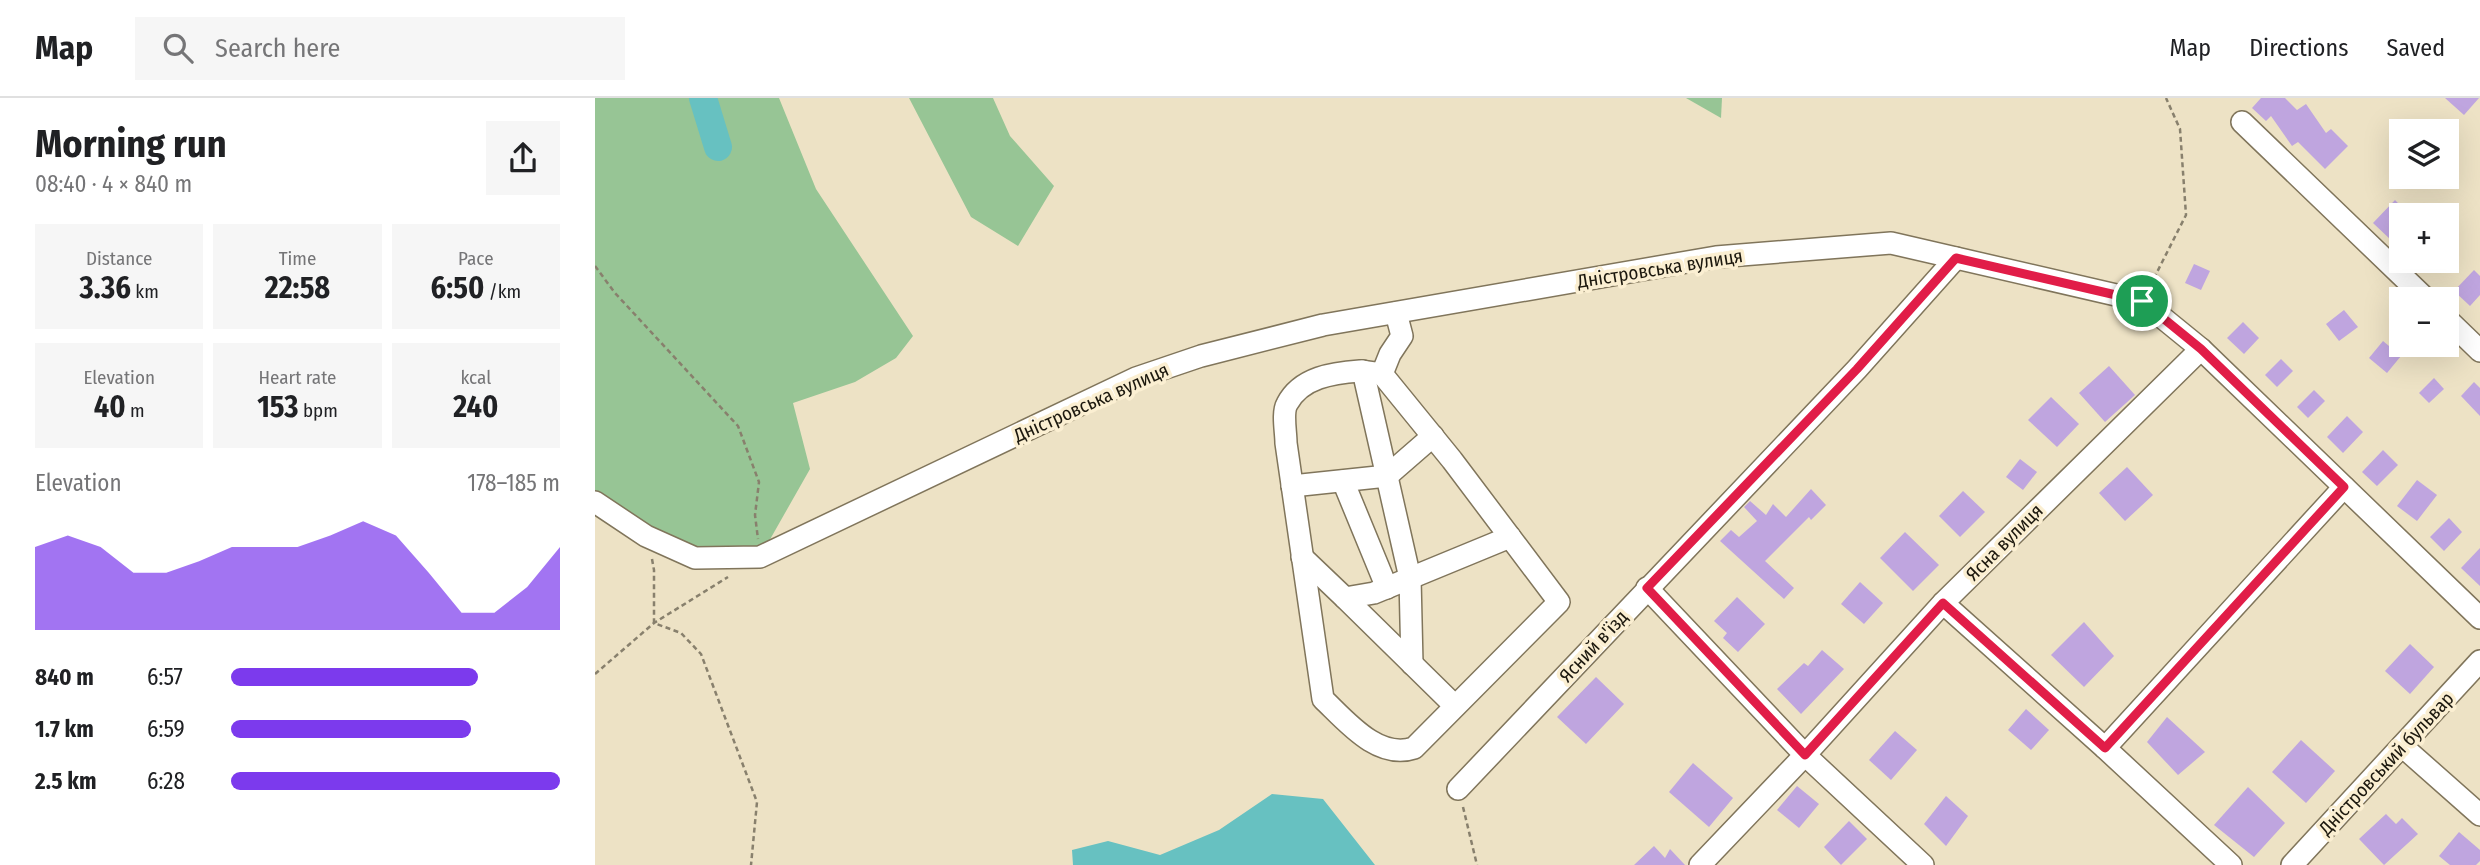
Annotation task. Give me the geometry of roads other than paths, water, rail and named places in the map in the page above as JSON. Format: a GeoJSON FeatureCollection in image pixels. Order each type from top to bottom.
{"type":"FeatureCollection","features":[{"type":"Feature","properties":{"kind":"street"},"geometry":{"type":"LineString","coordinates":[[2242,122],[2414,287]]}},
{"type":"Feature","properties":{"kind":"street","name":"Дністровська вулиця"},"geometry":{"type":"LineString","coordinates":[[595,502],[646,537],[695,558],[760,557],[1136,378],[1201,356],[1323,325],[1716,257],[1891,243],[2142,301],[2201,349],[2480,618]]}},
{"type":"Feature","properties":{"kind":"street","name":"Ясний в'їзд"},"geometry":{"type":"LineString","coordinates":[[1458,789],[1857,369],[1956,258]]}},
{"type":"Feature","properties":{"kind":"street"},"geometry":{"type":"LineString","coordinates":[[1373,372],[1433,436],[1559,602],[1414,748],[1402,752],[1385,749],[1353,728],[1323,699],[1286,443],[1286,406],[1303,386],[1330,373],[1373,372],[1402,336],[1395,313]]}},
{"type":"Feature","properties":{"kind":"street"},"geometry":{"type":"LineString","coordinates":[[2459,331],[2480,351]]}},
{"type":"Feature","properties":{"kind":"street","name":"Ясна вулиця"},"geometry":{"type":"LineString","coordinates":[[1700,865],[1805,755],[1943,603],[2201,349]]}},
{"type":"Feature","properties":{"kind":"street"},"geometry":{"type":"LineString","coordinates":[[1373,372],[1387,476],[1410,578],[1412,664]]}},
{"type":"Feature","properties":{"kind":"street"},"geometry":{"type":"LineString","coordinates":[[1292,486],[1387,476],[1433,436]]}},
{"type":"Feature","properties":{"kind":"street"},"geometry":{"type":"LineString","coordinates":[[1343,481],[1387,588]]}},
{"type":"Feature","properties":{"kind":"street"},"geometry":{"type":"LineString","coordinates":[[2105,748],[2344,487]]}},
{"type":"Feature","properties":{"kind":"street"},"geometry":{"type":"LineString","coordinates":[[1345,598],[1374,593],[1510,537]]}},
{"type":"Feature","properties":{"kind":"street"},"geometry":{"type":"LineString","coordinates":[[1302,557],[1455,705]]}},
{"type":"Feature","properties":{"kind":"street"},"geometry":{"type":"LineString","coordinates":[[1647,588],[1805,755],[1923,865]]}},
{"type":"Feature","properties":{"kind":"street"},"geometry":{"type":"LineString","coordinates":[[1943,603],[2231,865]]}},
{"type":"Feature","properties":{"kind":"street","name":"Дністровський бульвар"},"geometry":{"type":"LineString","coordinates":[[2292,865],[2480,661]]}},
{"type":"Feature","properties":{"kind":"street"},"geometry":{"type":"LineString","coordinates":[[2402,746],[2480,816]]}},
{"type":"Feature","properties":{"kind":"water"},"geometry":{"type":"Polygon","coordinates":[[[1272,794],[1323,799],[1375,865],[1073,865],[1072,850],[1108,841],[1160,855],[1219,830],[1272,794]]]}},
{"type":"Feature","properties":{"kind":"waterway"},"geometry":{"type":"LineString","coordinates":[[703,98],[718,147]]}}]}
